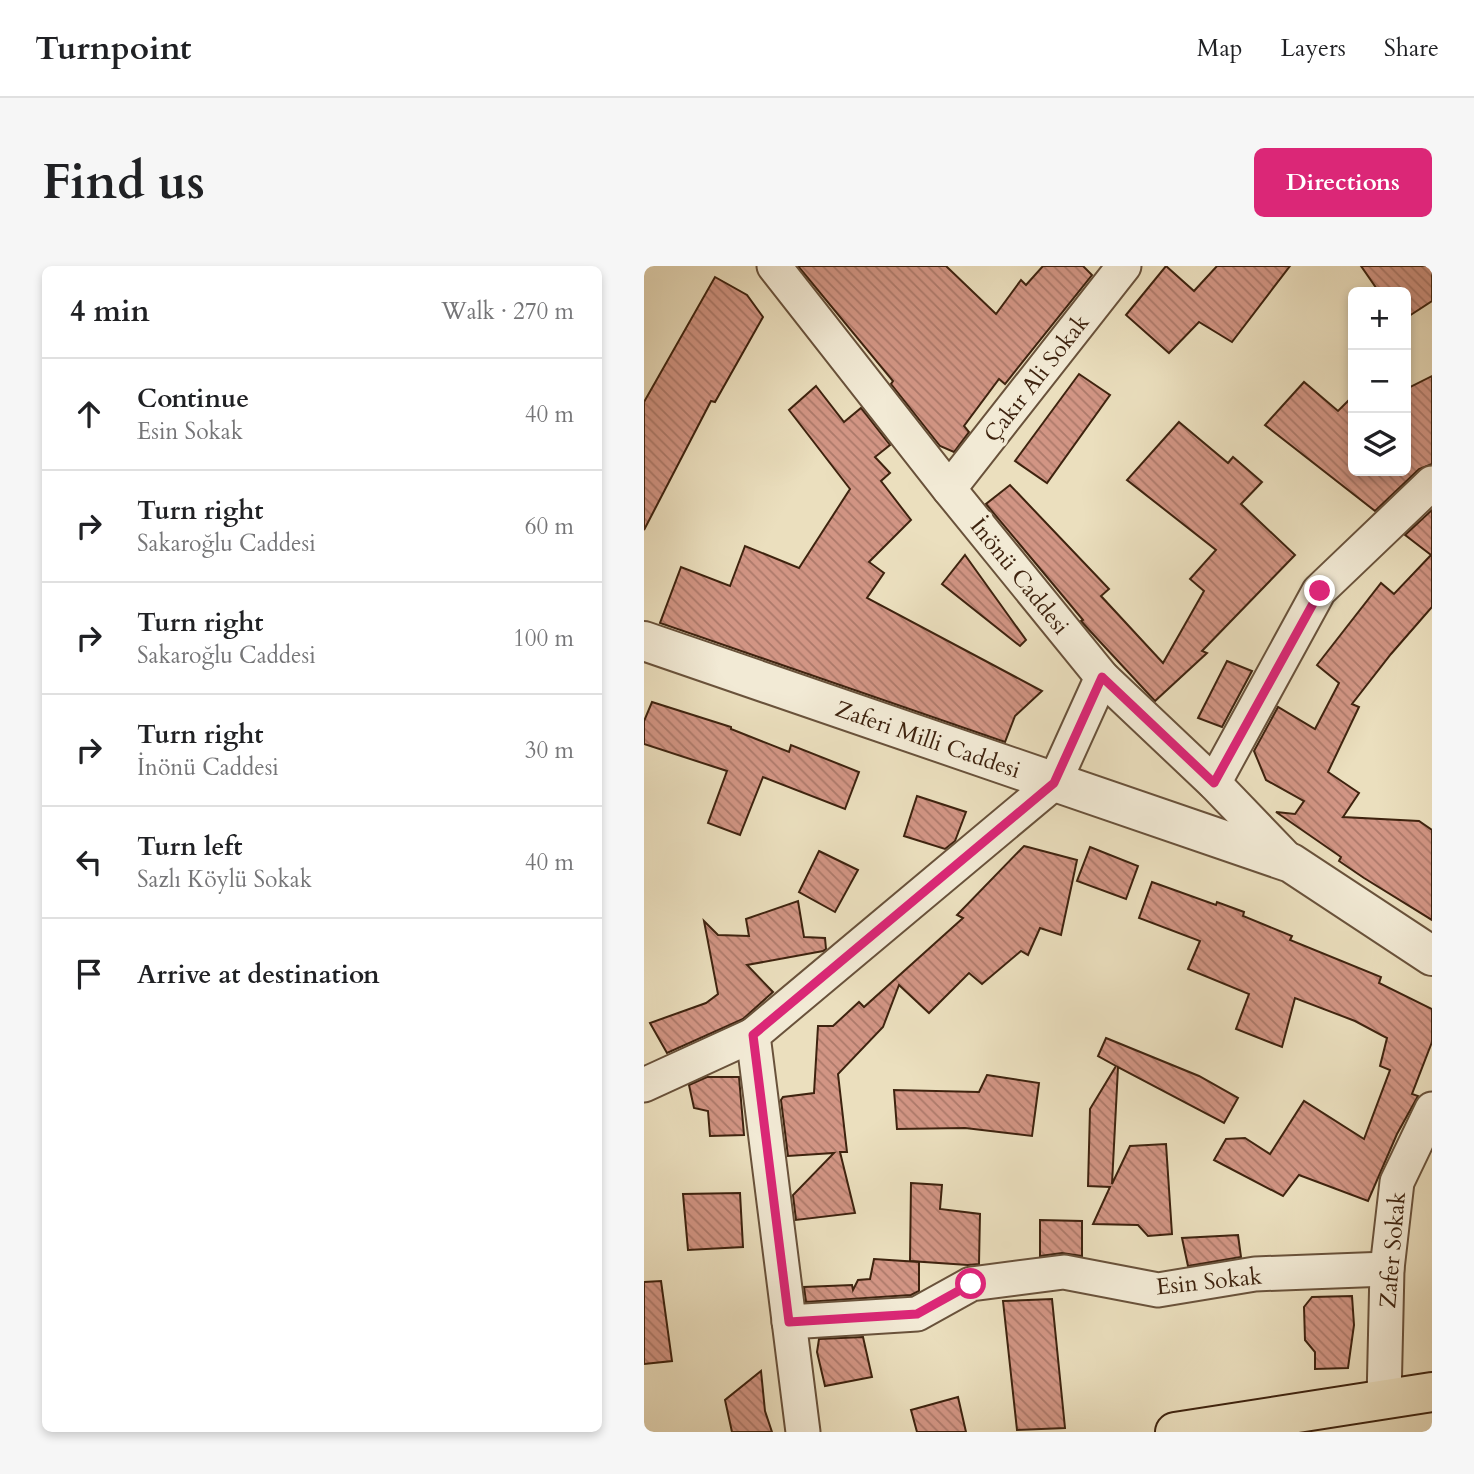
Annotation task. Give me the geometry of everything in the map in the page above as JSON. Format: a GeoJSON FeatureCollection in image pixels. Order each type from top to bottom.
{"type":"FeatureCollection","features":[{"type":"Feature","properties":{"kind":"main road"},"geometry":{"type":"LineString","coordinates":[[1175,1432],[1432,1392]]}},
{"type":"Feature","properties":{"kind":"street","name":"İnönü Caddesi"},"geometry":{"type":"LineString","coordinates":[[774,266],[949,489],[1102,677],[1214,783],[1291,863]]}},
{"type":"Feature","properties":{"kind":"street","name":"Çakır Ali Sokak"},"geometry":{"type":"LineString","coordinates":[[949,489],[1124,266]]}},
{"type":"Feature","properties":{"kind":"street"},"geometry":{"type":"LineString","coordinates":[[1214,783],[1320,591],[1432,482]]}},
{"type":"Feature","properties":{"kind":"street","name":"Zaferi Milli Caddesi"},"geometry":{"type":"LineString","coordinates":[[644,641],[1291,863],[1432,956]]}},
{"type":"Feature","properties":{"kind":"street"},"geometry":{"type":"LineString","coordinates":[[644,1085],[753,1035],[1054,783],[1102,677]]}},
{"type":"Feature","properties":{"kind":"street"},"geometry":{"type":"LineString","coordinates":[[753,1035],[803,1432]]}},
{"type":"Feature","properties":{"kind":"street","name":"Zafer Sokak"},"geometry":{"type":"LineString","coordinates":[[1384,1400],[1387,1269],[1397,1182],[1432,1109]]}},
{"type":"Feature","properties":{"kind":"street","name":"Esin Sokak"},"geometry":{"type":"LineString","coordinates":[[789,1322],[917,1314],[971,1284],[1064,1272],[1157,1290],[1255,1274],[1387,1269]]}},
{"type":"Feature","properties":{"kind":"building"},"geometry":{"type":"Polygon","coordinates":[[[798,266],[946,266],[996,314],[1021,280],[1026,285],[1043,266],[1083,266],[1092,275],[1005,384],[999,379],[964,426],[969,432],[954,452],[940,446],[891,384],[893,381],[798,266]]]}},
{"type":"Feature","properties":{"kind":"building"},"geometry":{"type":"Polygon","coordinates":[[[1166,266],[1194,291],[1217,266],[1290,266],[1232,342],[1199,322],[1169,353],[1126,315],[1166,266]]]}},
{"type":"Feature","properties":{"kind":"building"},"geometry":{"type":"Polygon","coordinates":[[[1361,266],[1432,266],[1432,301],[1411,315],[1411,287],[1376,287],[1361,266]]]}},
{"type":"Feature","properties":{"kind":"building"},"geometry":{"type":"Polygon","coordinates":[[[715,277],[747,295],[763,317],[715,402],[711,401],[644,530],[644,402],[715,277]]]}},
{"type":"Feature","properties":{"kind":"building"},"geometry":{"type":"Polygon","coordinates":[[[1079,374],[1110,395],[1047,483],[1015,461],[1079,374]]]}},
{"type":"Feature","properties":{"kind":"building"},"geometry":{"type":"Polygon","coordinates":[[[1432,376],[1432,464],[1419,469],[1375,511],[1265,425],[1304,382],[1338,411],[1348,401],[1348,476],[1411,476],[1411,386],[1432,376]]]}},
{"type":"Feature","properties":{"kind":"building"},"geometry":{"type":"Polygon","coordinates":[[[816,386],[844,422],[861,408],[890,445],[875,457],[890,473],[881,481],[911,520],[869,562],[884,573],[867,598],[1042,691],[1015,716],[1005,742],[660,623],[681,567],[730,586],[745,546],[799,568],[850,489],[789,410],[816,386]]]}},
{"type":"Feature","properties":{"kind":"building"},"geometry":{"type":"Polygon","coordinates":[[[1179,422],[1228,463],[1233,457],[1262,482],[1241,504],[1295,555],[1202,651],[1207,653],[1155,701],[1081,621],[1083,620],[986,504],[1010,485],[1109,589],[1101,596],[1163,663],[1204,591],[1190,579],[1216,550],[1127,480],[1179,422]]]}},
{"type":"Feature","properties":{"kind":"building"},"geometry":{"type":"Polygon","coordinates":[[[1432,510],[1432,607],[1352,704],[1359,707],[1328,772],[1359,793],[1343,817],[1419,821],[1432,830],[1432,920],[1339,861],[1341,857],[1276,812],[1295,814],[1304,801],[1266,780],[1254,751],[1278,707],[1315,729],[1339,683],[1317,665],[1381,583],[1394,594],[1431,555],[1405,535],[1432,510]]]}},
{"type":"Feature","properties":{"kind":"building"},"geometry":{"type":"Polygon","coordinates":[[[965,555],[1026,640],[1020,646],[942,584],[965,555]]]}},
{"type":"Feature","properties":{"kind":"building"},"geometry":{"type":"Polygon","coordinates":[[[1227,661],[1252,671],[1222,727],[1198,718],[1227,661]]]}},
{"type":"Feature","properties":{"kind":"building"},"geometry":{"type":"Polygon","coordinates":[[[652,702],[731,727],[789,752],[791,745],[859,772],[845,809],[763,777],[740,835],[708,823],[727,771],[644,744],[644,721],[652,702]]]}},
{"type":"Feature","properties":{"kind":"building"},"geometry":{"type":"Polygon","coordinates":[[[917,796],[966,812],[955,841],[945,849],[904,836],[917,796]]]}},
{"type":"Feature","properties":{"kind":"building"},"geometry":{"type":"Polygon","coordinates":[[[1024,846],[1077,860],[1061,935],[1040,928],[1028,955],[1021,951],[982,984],[969,973],[929,1013],[899,985],[883,1027],[838,1074],[847,1152],[840,1152],[855,1213],[796,1220],[793,1195],[834,1153],[788,1156],[781,1100],[783,1097],[814,1093],[818,1026],[833,1026],[859,1002],[864,1007],[963,918],[957,915],[1024,846]]]}},
{"type":"Feature","properties":{"kind":"building"},"geometry":{"type":"Polygon","coordinates":[[[1090,847],[1138,866],[1126,899],[1077,881],[1090,847]]]}},
{"type":"Feature","properties":{"kind":"building"},"geometry":{"type":"Polygon","coordinates":[[[819,851],[858,870],[835,912],[799,892],[819,851]]]}},
{"type":"Feature","properties":{"kind":"building"},"geometry":{"type":"Polygon","coordinates":[[[1152,882],[1244,912],[1243,916],[1292,936],[1290,940],[1381,977],[1379,983],[1432,1009],[1432,1042],[1412,1094],[1418,1096],[1397,1134],[1368,1201],[1299,1175],[1283,1196],[1214,1160],[1226,1139],[1245,1138],[1270,1154],[1304,1101],[1364,1139],[1390,1070],[1380,1066],[1387,1038],[1355,1021],[1295,998],[1282,1047],[1236,1029],[1249,994],[1188,969],[1200,941],[1139,918],[1152,882]]]}},
{"type":"Feature","properties":{"kind":"building"},"geometry":{"type":"Polygon","coordinates":[[[798,901],[804,937],[825,938],[826,949],[747,965],[773,992],[743,1019],[667,1053],[650,1023],[706,1003],[718,994],[704,921],[718,935],[749,936],[746,919],[798,901]]]}},
{"type":"Feature","properties":{"kind":"building"},"geometry":{"type":"Polygon","coordinates":[[[1106,1038],[1199,1076],[1238,1098],[1224,1123],[1118,1067],[1112,1184],[1130,1146],[1166,1144],[1172,1234],[1148,1236],[1138,1225],[1093,1224],[1110,1187],[1088,1186],[1090,1109],[1116,1066],[1098,1056],[1106,1038]]]}},
{"type":"Feature","properties":{"kind":"building"},"geometry":{"type":"Polygon","coordinates":[[[987,1075],[1039,1083],[1032,1136],[965,1128],[897,1129],[894,1090],[979,1092],[987,1075]]]}},
{"type":"Feature","properties":{"kind":"building"},"geometry":{"type":"Polygon","coordinates":[[[707,1077],[739,1077],[744,1135],[710,1136],[708,1111],[694,1108],[689,1085],[707,1077]]]}},
{"type":"Feature","properties":{"kind":"building"},"geometry":{"type":"Polygon","coordinates":[[[911,1183],[942,1185],[940,1209],[980,1214],[979,1264],[910,1261],[911,1183]]]}},
{"type":"Feature","properties":{"kind":"building"},"geometry":{"type":"Polygon","coordinates":[[[740,1193],[743,1247],[688,1250],[683,1194],[740,1193]]]}},
{"type":"Feature","properties":{"kind":"building"},"geometry":{"type":"Polygon","coordinates":[[[1040,1220],[1082,1221],[1082,1256],[1062,1253],[1040,1256],[1040,1220]]]}},
{"type":"Feature","properties":{"kind":"building"},"geometry":{"type":"Polygon","coordinates":[[[1238,1235],[1241,1257],[1188,1266],[1182,1238],[1238,1235]]]}},
{"type":"Feature","properties":{"kind":"building"},"geometry":{"type":"Polygon","coordinates":[[[874,1259],[919,1262],[919,1291],[911,1295],[806,1302],[804,1287],[852,1285],[853,1290],[858,1280],[870,1279],[874,1259]]]}},
{"type":"Feature","properties":{"kind":"building"},"geometry":{"type":"Polygon","coordinates":[[[661,1281],[672,1361],[644,1364],[644,1282],[661,1281]]]}},
{"type":"Feature","properties":{"kind":"building"},"geometry":{"type":"Polygon","coordinates":[[[1352,1296],[1354,1325],[1348,1368],[1315,1369],[1315,1352],[1305,1340],[1304,1307],[1312,1297],[1352,1296]]]}},
{"type":"Feature","properties":{"kind":"building"},"geometry":{"type":"Polygon","coordinates":[[[1052,1299],[1065,1428],[1017,1430],[1003,1301],[1052,1299]]]}},
{"type":"Feature","properties":{"kind":"building"},"geometry":{"type":"Polygon","coordinates":[[[863,1337],[872,1377],[825,1386],[817,1352],[819,1339],[863,1337]]]}},
{"type":"Feature","properties":{"kind":"building"},"geometry":{"type":"Polygon","coordinates":[[[761,1371],[765,1411],[772,1432],[732,1432],[725,1400],[761,1371]]]}},
{"type":"Feature","properties":{"kind":"building"},"geometry":{"type":"Polygon","coordinates":[[[958,1397],[966,1432],[917,1432],[911,1410],[958,1397]]]}},
{"type":"Feature","properties":{"kind":"route"},"geometry":{"type":"LineString","coordinates":[[971,1284],[917,1314],[789,1322],[753,1035],[1054,783],[1102,677],[1214,783],[1320,591]]}}]}
